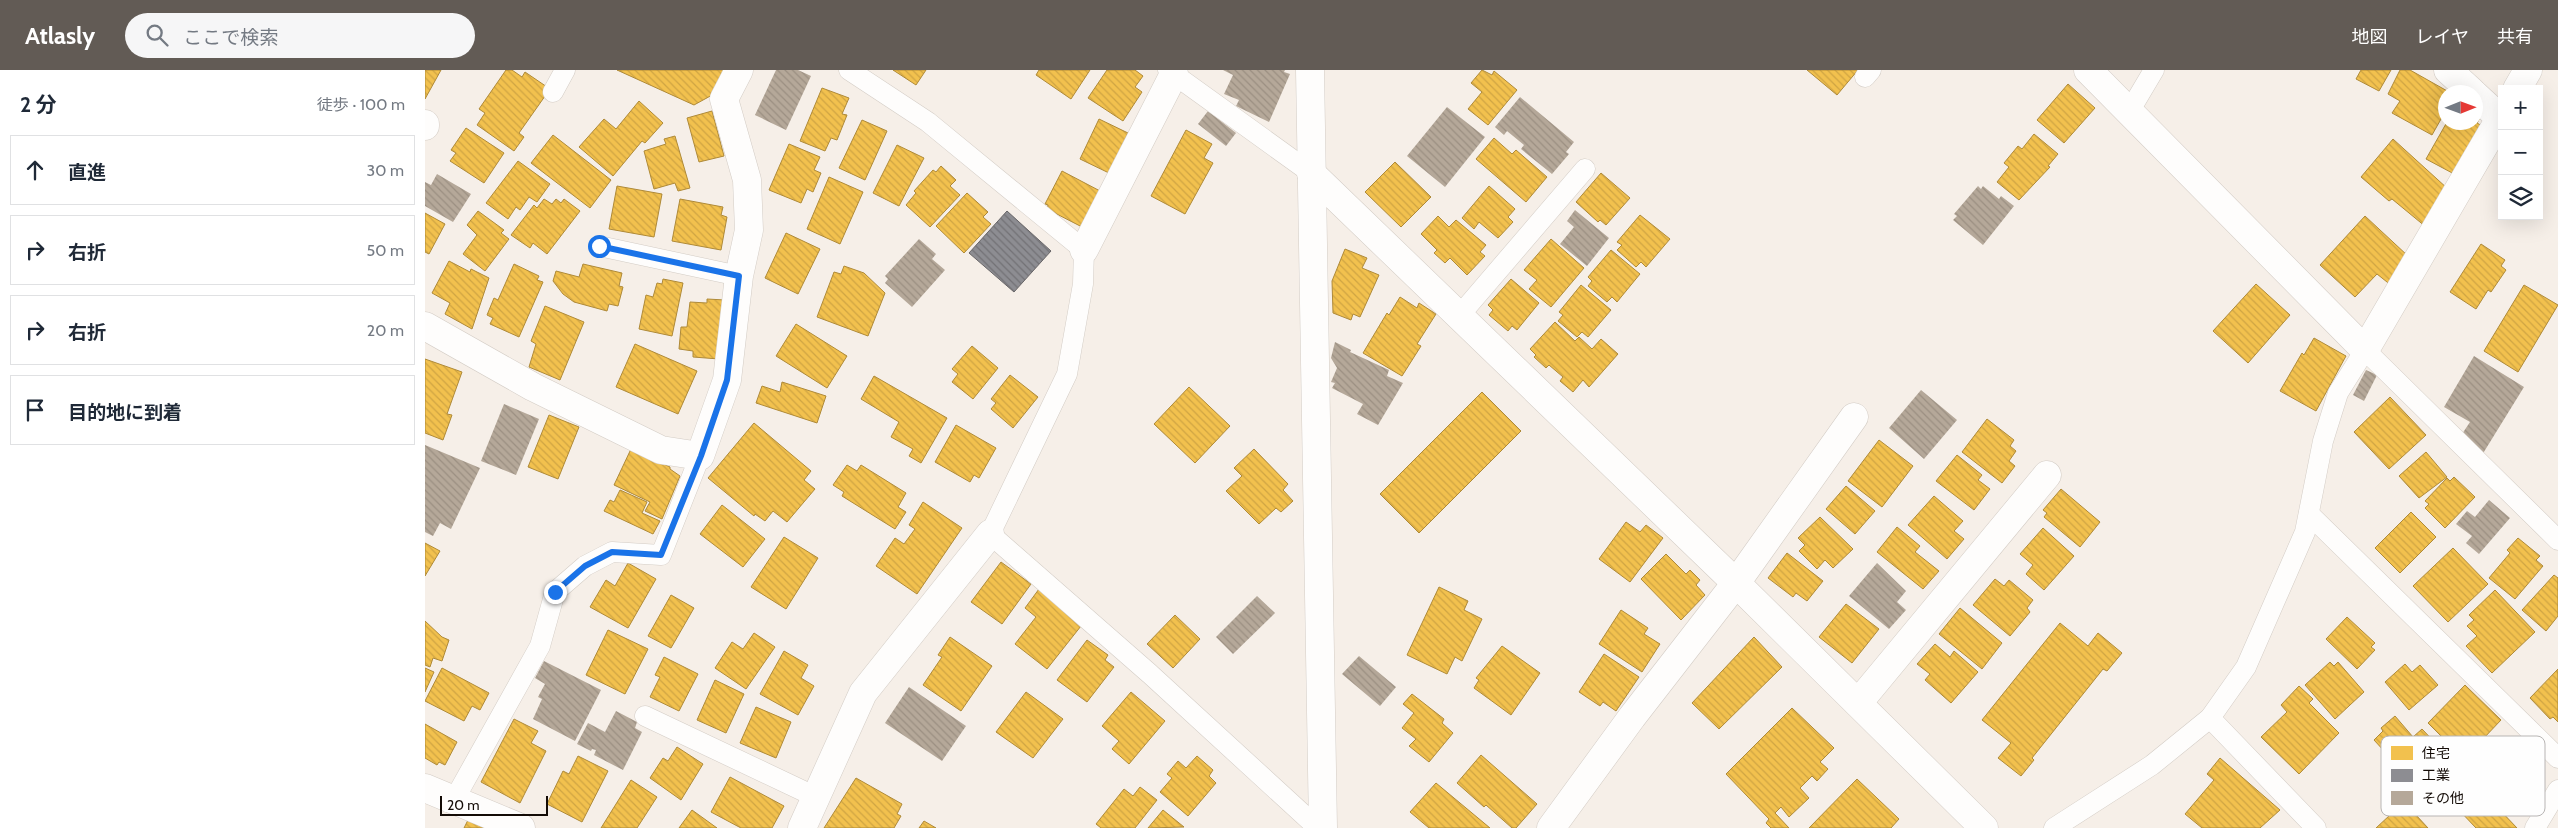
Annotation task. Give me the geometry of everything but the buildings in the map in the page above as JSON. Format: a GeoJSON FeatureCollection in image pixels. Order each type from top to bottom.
{"type":"FeatureCollection","features":[{"type":"Feature","properties":{"kind":"street"},"geometry":{"type":"LineString","coordinates":[[425,326],[533,387],[661,450],[701,456],[727,380],[739,276],[749,230],[747,180],[724,99],[739,70]]}},
{"type":"Feature","properties":{"kind":"street"},"geometry":{"type":"LineString","coordinates":[[1310,70],[1323,828]]}},
{"type":"Feature","properties":{"kind":"street"},"geometry":{"type":"LineString","coordinates":[[2088,70],[2365,350],[2498,122]]}},
{"type":"Feature","properties":{"kind":"street"},"geometry":{"type":"LineString","coordinates":[[2448,70],[2465,85]]}},
{"type":"Feature","properties":{"kind":"street"},"geometry":{"type":"LineString","coordinates":[[2519,85],[2528,70]]}},
{"type":"Feature","properties":{"kind":"street"},"geometry":{"type":"LineString","coordinates":[[1084,250],[1172,71]]}},
{"type":"Feature","properties":{"kind":"street"},"geometry":{"type":"LineString","coordinates":[[2483,102],[2498,114]]}},
{"type":"Feature","properties":{"kind":"street"},"geometry":{"type":"LineString","coordinates":[[1311,173],[1736,583],[1984,828]]}},
{"type":"Feature","properties":{"kind":"street"},"geometry":{"type":"LineString","coordinates":[[1551,828],[1631,717],[1736,583],[1855,417]]}},
{"type":"Feature","properties":{"kind":"street"},"geometry":{"type":"LineString","coordinates":[[1858,704],[2047,475]]}},
{"type":"Feature","properties":{"kind":"street"},"geometry":{"type":"LineString","coordinates":[[802,828],[863,693],[990,534]]}},
{"type":"Feature","properties":{"kind":"street"},"geometry":{"type":"LineString","coordinates":[[425,788],[521,828]]}},
{"type":"Feature","properties":{"kind":"lane"},"geometry":{"type":"LineString","coordinates":[[553,92],[565,70]]}},
{"type":"Feature","properties":{"kind":"lane"},"geometry":{"type":"LineString","coordinates":[[849,70],[928,122],[1084,250],[1083,284],[1067,374],[990,534],[1151,674],[1318,828]]}},
{"type":"Feature","properties":{"kind":"lane"},"geometry":{"type":"LineString","coordinates":[[2129,112],[2154,70]]}},
{"type":"Feature","properties":{"kind":"lane"},"geometry":{"type":"LineString","coordinates":[[1172,71],[1311,173]]}},
{"type":"Feature","properties":{"kind":"lane"},"geometry":{"type":"LineString","coordinates":[[1459,316],[1585,169]]}},
{"type":"Feature","properties":{"kind":"lane"},"geometry":{"type":"LineString","coordinates":[[599,246],[739,276]]}},
{"type":"Feature","properties":{"kind":"lane"},"geometry":{"type":"LineString","coordinates":[[2054,828],[2152,765],[2209,718],[2246,667],[2305,532],[2323,441],[2338,393],[2365,350],[2558,540]]}},
{"type":"Feature","properties":{"kind":"lane"},"geometry":{"type":"LineString","coordinates":[[454,800],[540,646],[555,592],[585,566],[612,552],[661,555],[701,456]]}},
{"type":"Feature","properties":{"kind":"lane"},"geometry":{"type":"LineString","coordinates":[[2309,514],[2536,736]]}},
{"type":"Feature","properties":{"kind":"lane"},"geometry":{"type":"LineString","coordinates":[[645,716],[816,797]]}},
{"type":"Feature","properties":{"kind":"lane"},"geometry":{"type":"LineString","coordinates":[[2209,718],[2316,828]]}},
{"type":"Feature","properties":{"kind":"lane"},"geometry":{"type":"LineString","coordinates":[[2545,745],[2558,758]]}},
{"type":"Feature","properties":{"kind":"lane"},"geometry":{"type":"LineString","coordinates":[[2545,811],[2558,790]]}},
{"type":"Feature","properties":{"kind":"lane"},"geometry":{"type":"LineString","coordinates":[[2535,828],[2542,816]]}},
{"type":"Feature","properties":{"kind":"route"},"geometry":{"type":"LineString","coordinates":[[555,592],[585,566],[612,552],[661,555],[701,456],[727,380],[739,276],[599,246]]}}]}
